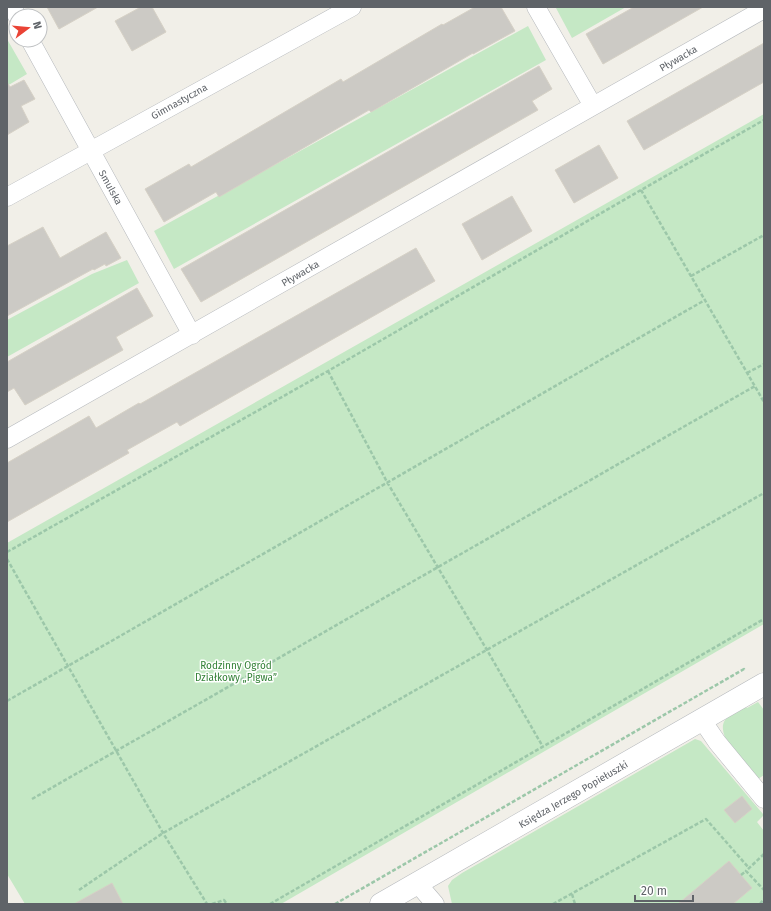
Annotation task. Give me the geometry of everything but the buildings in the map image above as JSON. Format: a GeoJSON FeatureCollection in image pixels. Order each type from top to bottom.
{"type":"FeatureCollection","features":[{"type":"Feature","properties":{"kind":"street","name":"Gimnastyczna"},"geometry":{"type":"LineString","coordinates":[[7,197],[352,7]]}},
{"type":"Feature","properties":{"kind":"street"},"geometry":{"type":"LineString","coordinates":[[536,7],[593,106]]}},
{"type":"Feature","properties":{"kind":"street","name":"Pływacka"},"geometry":{"type":"LineString","coordinates":[[7,439],[764,9]]}},
{"type":"Feature","properties":{"kind":"street","name":"Smulska"},"geometry":{"type":"LineString","coordinates":[[34,48],[192,335]]}},
{"type":"Feature","properties":{"kind":"street","name":"Księdza Jerzego Popiełuszki"},"geometry":{"type":"LineString","coordinates":[[381,904],[764,684]]}},
{"type":"Feature","properties":{"kind":"street"},"geometry":{"type":"LineString","coordinates":[[702,720],[716,742],[764,799]]}},
{"type":"Feature","properties":{"kind":"street"},"geometry":{"type":"LineString","coordinates":[[417,883],[435,904]]}},
{"type":"Feature","properties":{"kind":"path"},"geometry":{"type":"LineString","coordinates":[[7,552],[328,371],[764,120]]}},
{"type":"Feature","properties":{"kind":"path"},"geometry":{"type":"LineString","coordinates":[[641,190],[764,402]]}},
{"type":"Feature","properties":{"kind":"path"},"geometry":{"type":"LineString","coordinates":[[691,276],[764,235]]}},
{"type":"Feature","properties":{"kind":"path"},"geometry":{"type":"LineString","coordinates":[[7,701],[705,300]]}},
{"type":"Feature","properties":{"kind":"path"},"geometry":{"type":"LineString","coordinates":[[748,373],[764,364]]}},
{"type":"Feature","properties":{"kind":"path"},"geometry":{"type":"LineString","coordinates":[[328,371],[387,482],[543,747]]}},
{"type":"Feature","properties":{"kind":"path"},"geometry":{"type":"LineString","coordinates":[[32,799],[755,386]]}},
{"type":"Feature","properties":{"kind":"path"},"geometry":{"type":"LineString","coordinates":[[79,890],[164,833],[764,493]]}},
{"type":"Feature","properties":{"kind":"path"},"geometry":{"type":"LineString","coordinates":[[7,559],[116,751],[207,904]]}},
{"type":"Feature","properties":{"kind":"path"},"geometry":{"type":"LineString","coordinates":[[270,904],[764,619]]}},
{"type":"Feature","properties":{"kind":"path"},"geometry":{"type":"LineString","coordinates":[[334,904],[744,670]]}},
{"type":"Feature","properties":{"kind":"path"},"geometry":{"type":"LineString","coordinates":[[553,904],[706,819],[749,868]]}},
{"type":"Feature","properties":{"kind":"path"},"geometry":{"type":"LineString","coordinates":[[741,875],[764,854]]}},
{"type":"Feature","properties":{"kind":"path"},"geometry":{"type":"LineString","coordinates":[[746,871],[764,890]]}},
{"type":"Feature","properties":{"kind":"path"},"geometry":{"type":"LineString","coordinates":[[572,894],[575,904]]}},
{"type":"Feature","properties":{"kind":"path"},"geometry":{"type":"LineString","coordinates":[[760,904],[764,899]]}},
{"type":"Feature","properties":{"kind":"path"},"geometry":{"type":"LineString","coordinates":[[212,904],[224,900],[227,904]]}},
{"type":"Feature","properties":{"kind":"green space"},"geometry":{"type":"Polygon","coordinates":[[[626,7],[572,38],[556,8],[626,7]]]}},
{"type":"Feature","properties":{"kind":"green space"},"geometry":{"type":"Polygon","coordinates":[[[528,26],[546,60],[174,269],[154,231],[528,26]]]}},
{"type":"Feature","properties":{"kind":"green space"},"geometry":{"type":"Polygon","coordinates":[[[7,39],[8,48],[12,48],[27,74],[7,86],[7,39]]]}},
{"type":"Feature","properties":{"kind":"green space","name":"Rodzinny Ogród Działkowy „Pigwa”"},"geometry":{"type":"Polygon","coordinates":[[[764,114],[764,624],[281,904],[25,904],[7,874],[7,543],[764,114]]]}},
{"type":"Feature","properties":{"kind":"green space"},"geometry":{"type":"Polygon","coordinates":[[[127,260],[139,283],[7,357],[7,320],[92,274],[127,260]]]}},
{"type":"Feature","properties":{"kind":"green space"},"geometry":{"type":"Polygon","coordinates":[[[758,702],[764,710],[764,775],[758,779],[734,752],[724,735],[723,727],[725,720],[729,716],[758,702]]]}},
{"type":"Feature","properties":{"kind":"green space"},"geometry":{"type":"Polygon","coordinates":[[[695,739],[701,741],[763,814],[757,822],[764,831],[764,904],[452,904],[448,886],[452,880],[462,873],[695,739]]]}}]}
